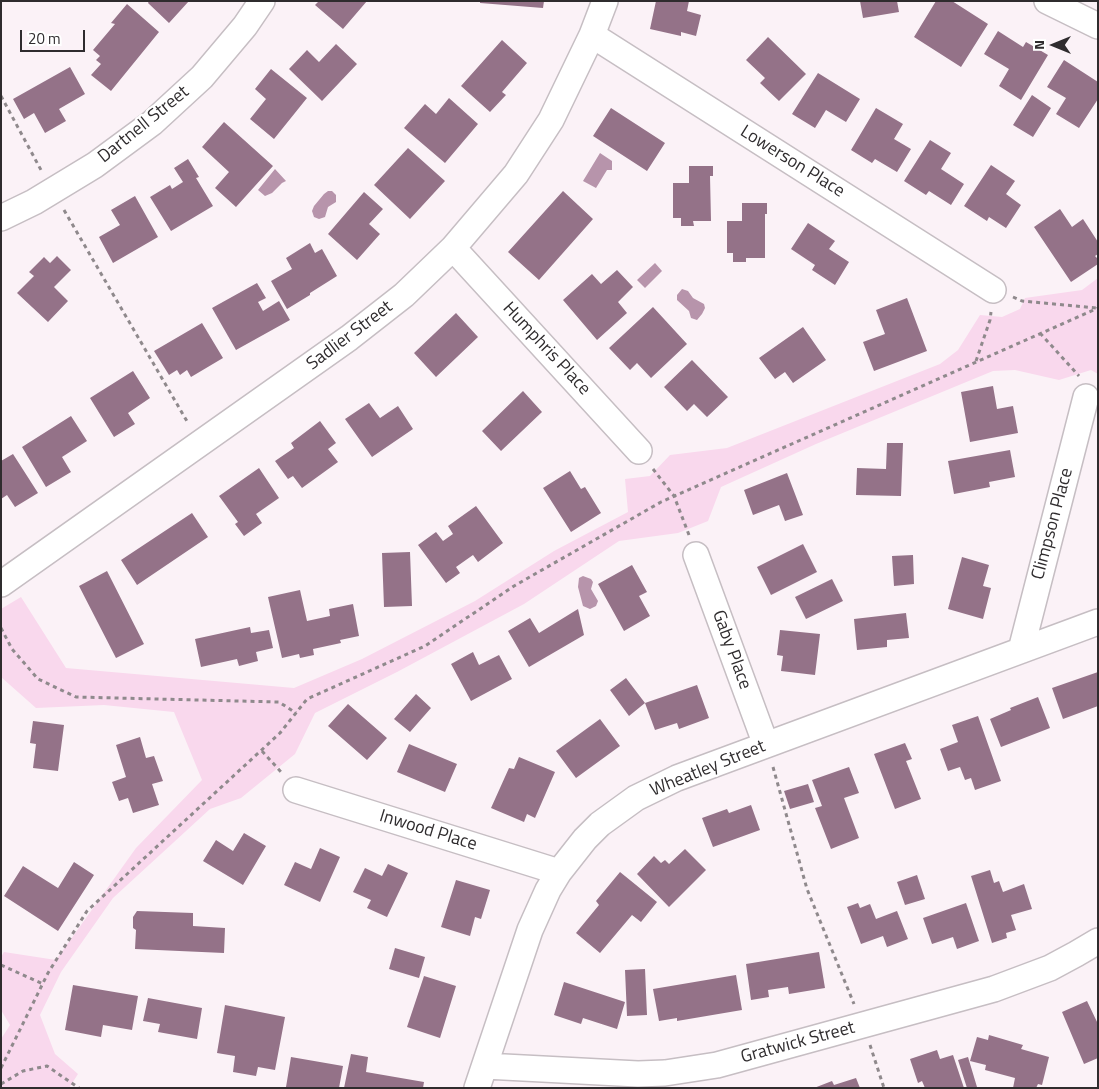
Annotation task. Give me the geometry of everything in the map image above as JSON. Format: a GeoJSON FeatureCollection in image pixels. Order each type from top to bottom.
{"type":"FeatureCollection","features":[{"type":"Feature","properties":{"kind":"street","name":"Dartnell Street"},"geometry":{"type":"LineString","coordinates":[[1,218],[95,165],[152,123],[202,77],[245,26],[262,1]]}},
{"type":"Feature","properties":{"kind":"street","name":"Sadlier Street"},"geometry":{"type":"LineString","coordinates":[[1,584],[350,338],[404,295],[453,248],[521,166],[551,120],[592,35],[605,1]]}},
{"type":"Feature","properties":{"kind":"street"},"geometry":{"type":"LineString","coordinates":[[1047,1],[1098,26]]}},
{"type":"Feature","properties":{"kind":"street","name":"Lowerson Place"},"geometry":{"type":"LineString","coordinates":[[592,35],[992,290]]}},
{"type":"Feature","properties":{"kind":"street","name":"Humphris Place"},"geometry":{"type":"LineString","coordinates":[[453,248],[639,451]]}},
{"type":"Feature","properties":{"kind":"street","name":"Climpson Place"},"geometry":{"type":"LineString","coordinates":[[1020,650],[1086,397]]}},
{"type":"Feature","properties":{"kind":"street","name":"Gaby Place"},"geometry":{"type":"LineString","coordinates":[[696,555],[766,745]]}},
{"type":"Feature","properties":{"kind":"street","name":"Wheatley Street"},"geometry":{"type":"LineString","coordinates":[[481,1077],[530,930],[548,890],[559,872],[585,839],[600,824],[636,798],[677,778],[1098,622]]}},
{"type":"Feature","properties":{"kind":"street","name":"Inwood Place"},"geometry":{"type":"LineString","coordinates":[[296,790],[559,872]]}},
{"type":"Feature","properties":{"kind":"street","name":"Gratwick Street"},"geometry":{"type":"LineString","coordinates":[[481,1077],[665,1073],[717,1065],[994,989],[1050,968],[1098,941]]}},
{"type":"Feature","properties":{"kind":"path"},"geometry":{"type":"LineString","coordinates":[[1,96],[52,190],[200,444]]}},
{"type":"Feature","properties":{"kind":"path"},"geometry":{"type":"LineString","coordinates":[[976,362],[990,320],[992,290],[1022,300],[1097,308]]}},
{"type":"Feature","properties":{"kind":"path"},"geometry":{"type":"LineString","coordinates":[[1,1068],[43,984],[87,912],[262,751],[280,733],[307,700],[425,646],[514,586],[661,502],[1097,308]]}},
{"type":"Feature","properties":{"kind":"path"},"geometry":{"type":"LineString","coordinates":[[1040,333],[1080,377],[1086,397]]}},
{"type":"Feature","properties":{"kind":"path"},"geometry":{"type":"LineString","coordinates":[[639,451],[674,496],[696,555]]}},
{"type":"Feature","properties":{"kind":"path"},"geometry":{"type":"LineString","coordinates":[[1,628],[12,649],[38,679],[76,696],[279,702],[296,713]]}},
{"type":"Feature","properties":{"kind":"path"},"geometry":{"type":"LineString","coordinates":[[766,745],[807,888],[863,1025],[884,1088]]}},
{"type":"Feature","properties":{"kind":"path"},"geometry":{"type":"LineString","coordinates":[[262,751],[296,790]]}},
{"type":"Feature","properties":{"kind":"path"},"geometry":{"type":"LineString","coordinates":[[1,965],[43,984]]}},
{"type":"Feature","properties":{"kind":"path"},"geometry":{"type":"LineString","coordinates":[[1,1084],[23,1071],[47,1066],[78,1088]]}},
{"type":"Feature","properties":{"kind":"shaded area"},"geometry":{"type":"Polygon","coordinates":[[[600,153],[612,161],[612,170],[607,170],[596,188],[583,181],[600,153]]]}},
{"type":"Feature","properties":{"kind":"shaded area"},"geometry":{"type":"Polygon","coordinates":[[[275,169],[286,181],[272,193],[265,196],[258,190],[275,169]]]}},
{"type":"Feature","properties":{"kind":"shaded area"},"geometry":{"type":"Polygon","coordinates":[[[328,191],[332,191],[336,195],[336,202],[328,207],[325,217],[319,219],[314,217],[312,211],[314,206],[328,191]]]}},
{"type":"Feature","properties":{"kind":"shaded area"},"geometry":{"type":"Polygon","coordinates":[[[655,263],[662,271],[645,288],[637,280],[655,263]]]}},
{"type":"Feature","properties":{"kind":"shaded area"},"geometry":{"type":"Polygon","coordinates":[[[1098,278],[1098,374],[1091,370],[1059,380],[1015,370],[993,371],[816,444],[721,487],[708,521],[678,533],[619,541],[524,604],[397,672],[315,713],[295,754],[241,798],[210,809],[113,898],[61,972],[40,1015],[55,1054],[78,1074],[69,1088],[1,1088],[1,1039],[10,1025],[1,1010],[1,957],[4,952],[56,960],[136,848],[202,780],[174,712],[104,705],[36,708],[1,677],[1,609],[21,597],[66,668],[294,688],[362,659],[475,601],[554,551],[628,512],[625,479],[650,476],[670,455],[727,448],[940,364],[958,350],[980,315],[1002,317],[1020,309],[1025,298],[1082,290],[1098,278]]]}},
{"type":"Feature","properties":{"kind":"shaded area"},"geometry":{"type":"Polygon","coordinates":[[[682,289],[688,291],[693,298],[704,304],[705,308],[697,320],[691,318],[689,311],[677,300],[677,295],[682,289]]]}},
{"type":"Feature","properties":{"kind":"shaded area"},"geometry":{"type":"Polygon","coordinates":[[[583,576],[591,579],[593,582],[591,589],[598,601],[596,606],[590,609],[583,606],[578,587],[579,578],[583,576]]]}},
{"type":"Feature","properties":{"kind":"building"},"geometry":{"type":"Polygon","coordinates":[[[149,1],[189,1],[169,23],[148,3],[149,1]]]}},
{"type":"Feature","properties":{"kind":"building"},"geometry":{"type":"Polygon","coordinates":[[[319,1],[367,1],[343,29],[315,5],[319,1]]]}},
{"type":"Feature","properties":{"kind":"building"},"geometry":{"type":"Polygon","coordinates":[[[480,1],[544,1],[543,8],[480,3],[480,1]]]}},
{"type":"Feature","properties":{"kind":"building"},"geometry":{"type":"Polygon","coordinates":[[[656,1],[689,1],[687,11],[701,15],[696,36],[681,32],[681,36],[650,29],[656,1]]]}},
{"type":"Feature","properties":{"kind":"building"},"geometry":{"type":"Polygon","coordinates":[[[860,1],[897,1],[899,12],[863,18],[860,1]]]}},
{"type":"Feature","properties":{"kind":"building"},"geometry":{"type":"Polygon","coordinates":[[[936,1],[952,1],[988,24],[961,67],[914,37],[936,1]]]}},
{"type":"Feature","properties":{"kind":"building"},"geometry":{"type":"Polygon","coordinates":[[[127,4],[159,32],[111,91],[91,75],[101,64],[96,60],[100,56],[93,50],[115,24],[111,23],[127,4]]]}},
{"type":"Feature","properties":{"kind":"building"},"geometry":{"type":"Polygon","coordinates":[[[998,31],[1023,47],[1026,42],[1048,55],[1021,100],[999,86],[1009,69],[984,54],[998,31]]]}},
{"type":"Feature","properties":{"kind":"building"},"geometry":{"type":"Polygon","coordinates":[[[768,37],[806,74],[779,101],[760,83],[765,78],[746,60],[768,37]]]}},
{"type":"Feature","properties":{"kind":"building"},"geometry":{"type":"Polygon","coordinates":[[[502,40],[527,63],[502,92],[506,95],[490,112],[461,86],[502,40]]]}},
{"type":"Feature","properties":{"kind":"building"},"geometry":{"type":"Polygon","coordinates":[[[336,44],[357,64],[322,101],[289,69],[307,50],[319,62],[336,44]]]}},
{"type":"Feature","properties":{"kind":"building"},"geometry":{"type":"Polygon","coordinates":[[[1064,60],[1098,82],[1098,99],[1079,128],[1056,114],[1066,98],[1047,87],[1064,60]]]}},
{"type":"Feature","properties":{"kind":"building"},"geometry":{"type":"Polygon","coordinates":[[[70,67],[85,94],[59,109],[66,121],[45,133],[34,113],[24,119],[13,99],[70,67]]]}},
{"type":"Feature","properties":{"kind":"building"},"geometry":{"type":"Polygon","coordinates":[[[271,69],[307,98],[274,139],[250,119],[266,99],[255,89],[271,69]]]}},
{"type":"Feature","properties":{"kind":"building"},"geometry":{"type":"Polygon","coordinates":[[[818,73],[860,99],[846,122],[826,110],[815,128],[792,114],[818,73]]]}},
{"type":"Feature","properties":{"kind":"building"},"geometry":{"type":"Polygon","coordinates":[[[1032,95],[1051,108],[1033,137],[1013,125],[1032,95]]]}},
{"type":"Feature","properties":{"kind":"building"},"geometry":{"type":"Polygon","coordinates":[[[449,98],[478,124],[445,163],[404,128],[425,104],[436,114],[449,98]]]}},
{"type":"Feature","properties":{"kind":"building"},"geometry":{"type":"Polygon","coordinates":[[[611,108],[665,143],[647,171],[593,136],[611,108]]]}},
{"type":"Feature","properties":{"kind":"building"},"geometry":{"type":"Polygon","coordinates":[[[876,108],[903,124],[894,139],[911,149],[897,172],[875,159],[872,163],[851,150],[876,108]]]}},
{"type":"Feature","properties":{"kind":"building"},"geometry":{"type":"Polygon","coordinates":[[[224,122],[273,166],[236,207],[215,188],[229,172],[202,147],[224,122]]]}},
{"type":"Feature","properties":{"kind":"building"},"geometry":{"type":"Polygon","coordinates":[[[930,140],[951,153],[941,169],[964,184],[951,205],[929,191],[926,195],[904,181],[930,140]]]}},
{"type":"Feature","properties":{"kind":"building"},"geometry":{"type":"Polygon","coordinates":[[[408,148],[445,181],[410,219],[374,185],[408,148]]]}},
{"type":"Feature","properties":{"kind":"building"},"geometry":{"type":"Polygon","coordinates":[[[188,159],[199,177],[196,178],[213,206],[171,231],[150,197],[170,185],[172,189],[183,182],[174,168],[188,159]]]}},
{"type":"Feature","properties":{"kind":"building"},"geometry":{"type":"Polygon","coordinates":[[[991,165],[1015,181],[1006,194],[1021,205],[1006,228],[989,217],[987,221],[964,206],[991,165]]]}},
{"type":"Feature","properties":{"kind":"building"},"geometry":{"type":"Polygon","coordinates":[[[689,166],[713,166],[713,176],[710,176],[711,221],[693,221],[694,226],[681,226],[681,218],[673,218],[673,183],[689,183],[689,166]]]}},
{"type":"Feature","properties":{"kind":"building"},"geometry":{"type":"Polygon","coordinates":[[[563,191],[593,219],[539,280],[508,252],[563,191]]]}},
{"type":"Feature","properties":{"kind":"building"},"geometry":{"type":"Polygon","coordinates":[[[364,192],[383,209],[369,224],[380,234],[357,260],[328,234],[364,192]]]}},
{"type":"Feature","properties":{"kind":"building"},"geometry":{"type":"Polygon","coordinates":[[[135,196],[158,237],[113,263],[99,237],[120,225],[111,210],[135,196]]]}},
{"type":"Feature","properties":{"kind":"building"},"geometry":{"type":"Polygon","coordinates":[[[742,203],[767,203],[767,214],[765,214],[765,258],[746,258],[746,262],[733,262],[733,253],[727,253],[727,221],[742,221],[742,203]]]}},
{"type":"Feature","properties":{"kind":"building"},"geometry":{"type":"Polygon","coordinates":[[[1060,209],[1072,227],[1083,219],[1098,242],[1098,254],[1095,256],[1098,259],[1098,264],[1071,282],[1034,227],[1060,209]]]}},
{"type":"Feature","properties":{"kind":"building"},"geometry":{"type":"Polygon","coordinates":[[[808,223],[835,241],[829,249],[849,262],[835,285],[812,270],[815,265],[791,249],[808,223]]]}},
{"type":"Feature","properties":{"kind":"building"},"geometry":{"type":"Polygon","coordinates":[[[310,243],[315,253],[322,249],[337,276],[287,309],[271,281],[292,269],[286,258],[310,243]]]}},
{"type":"Feature","properties":{"kind":"building"},"geometry":{"type":"Polygon","coordinates":[[[57,256],[71,270],[54,287],[68,301],[48,322],[17,293],[34,276],[29,272],[44,257],[50,263],[57,256]]]}},
{"type":"Feature","properties":{"kind":"building"},"geometry":{"type":"Polygon","coordinates":[[[617,270],[633,287],[618,302],[627,313],[597,340],[563,300],[592,274],[601,284],[617,270]]]}},
{"type":"Feature","properties":{"kind":"building"},"geometry":{"type":"Polygon","coordinates":[[[257,283],[266,298],[258,302],[263,311],[279,301],[290,320],[236,350],[212,308],[257,283]]]}},
{"type":"Feature","properties":{"kind":"building"},"geometry":{"type":"Polygon","coordinates":[[[907,298],[927,351],[874,371],[863,342],[885,334],[876,310],[907,298]]]}},
{"type":"Feature","properties":{"kind":"building"},"geometry":{"type":"Polygon","coordinates":[[[653,307],[687,344],[651,378],[637,363],[630,370],[609,348],[653,307]]]}},
{"type":"Feature","properties":{"kind":"building"},"geometry":{"type":"Polygon","coordinates":[[[456,313],[478,337],[436,377],[414,353],[456,313]]]}},
{"type":"Feature","properties":{"kind":"building"},"geometry":{"type":"Polygon","coordinates":[[[202,323],[223,358],[191,377],[187,370],[180,375],[177,370],[169,375],[154,351],[202,323]]]}},
{"type":"Feature","properties":{"kind":"building"},"geometry":{"type":"Polygon","coordinates":[[[803,327],[826,360],[793,383],[785,372],[775,379],[759,358],[803,327]]]}},
{"type":"Feature","properties":{"kind":"building"},"geometry":{"type":"Polygon","coordinates":[[[692,360],[728,397],[707,417],[694,404],[687,411],[664,387],[692,360]]]}},
{"type":"Feature","properties":{"kind":"building"},"geometry":{"type":"Polygon","coordinates":[[[133,371],[150,398],[128,413],[135,424],[114,437],[90,398],[133,371]]]}},
{"type":"Feature","properties":{"kind":"building"},"geometry":{"type":"Polygon","coordinates":[[[993,386],[997,409],[1013,406],[1018,433],[970,442],[961,392],[993,386]]]}},
{"type":"Feature","properties":{"kind":"building"},"geometry":{"type":"Polygon","coordinates":[[[523,391],[542,412],[501,451],[482,431],[523,391]]]}},
{"type":"Feature","properties":{"kind":"building"},"geometry":{"type":"Polygon","coordinates":[[[369,403],[380,418],[398,406],[413,429],[372,457],[345,419],[369,403]]]}},
{"type":"Feature","properties":{"kind":"building"},"geometry":{"type":"Polygon","coordinates":[[[71,416],[87,441],[62,457],[71,472],[46,487],[22,447],[71,416]]]}},
{"type":"Feature","properties":{"kind":"building"},"geometry":{"type":"Polygon","coordinates":[[[320,421],[336,443],[328,449],[338,462],[302,488],[293,476],[288,479],[275,461],[294,448],[291,443],[320,421]]]}},
{"type":"Feature","properties":{"kind":"building"},"geometry":{"type":"Polygon","coordinates":[[[887,443],[903,443],[901,496],[856,495],[857,468],[886,469],[887,443]]]}},
{"type":"Feature","properties":{"kind":"building"},"geometry":{"type":"Polygon","coordinates":[[[1010,450],[1015,477],[989,482],[990,487],[954,494],[948,461],[1010,450]]]}},
{"type":"Feature","properties":{"kind":"building"},"geometry":{"type":"Polygon","coordinates":[[[13,454],[38,493],[15,507],[7,495],[1,499],[1,461],[13,454]]]}},
{"type":"Feature","properties":{"kind":"building"},"geometry":{"type":"Polygon","coordinates":[[[259,468],[279,498],[256,514],[262,523],[244,536],[235,524],[238,522],[219,496],[259,468]]]}},
{"type":"Feature","properties":{"kind":"building"},"geometry":{"type":"Polygon","coordinates":[[[570,471],[581,489],[585,487],[601,513],[571,532],[543,488],[570,471]]]}},
{"type":"Feature","properties":{"kind":"building"},"geometry":{"type":"Polygon","coordinates":[[[787,473],[803,515],[785,521],[779,505],[753,515],[744,490],[787,473]]]}},
{"type":"Feature","properties":{"kind":"building"},"geometry":{"type":"Polygon","coordinates":[[[476,506],[503,543],[478,562],[473,555],[456,567],[460,573],[446,583],[418,545],[436,532],[443,541],[453,534],[448,526],[476,506]]]}},
{"type":"Feature","properties":{"kind":"building"},"geometry":{"type":"Polygon","coordinates":[[[192,513],[208,537],[137,585],[121,560],[192,513]]]}},
{"type":"Feature","properties":{"kind":"building"},"geometry":{"type":"Polygon","coordinates":[[[803,544],[817,572],[771,595],[757,567],[803,544]]]}},
{"type":"Feature","properties":{"kind":"building"},"geometry":{"type":"Polygon","coordinates":[[[410,552],[412,606],[384,607],[382,553],[410,552]]]}},
{"type":"Feature","properties":{"kind":"building"},"geometry":{"type":"Polygon","coordinates":[[[913,555],[914,584],[894,586],[892,556],[913,555]]]}},
{"type":"Feature","properties":{"kind":"building"},"geometry":{"type":"Polygon","coordinates":[[[962,557],[989,565],[983,586],[991,588],[983,619],[948,609],[962,557]]]}},
{"type":"Feature","properties":{"kind":"building"},"geometry":{"type":"Polygon","coordinates":[[[632,565],[647,592],[639,596],[650,616],[624,631],[598,584],[632,565]]]}},
{"type":"Feature","properties":{"kind":"building"},"geometry":{"type":"Polygon","coordinates":[[[107,571],[144,644],[116,658],[79,586],[107,571]]]}},
{"type":"Feature","properties":{"kind":"building"},"geometry":{"type":"Polygon","coordinates":[[[832,579],[843,601],[806,619],[795,597],[832,579]]]}},
{"type":"Feature","properties":{"kind":"building"},"geometry":{"type":"Polygon","coordinates":[[[300,590],[307,621],[330,616],[329,609],[353,604],[359,636],[340,640],[341,643],[313,649],[314,655],[300,658],[299,654],[282,658],[268,597],[300,590]]]}},
{"type":"Feature","properties":{"kind":"building"},"geometry":{"type":"Polygon","coordinates":[[[578,609],[584,635],[529,667],[508,631],[530,618],[539,633],[578,609]]]}},
{"type":"Feature","properties":{"kind":"building"},"geometry":{"type":"Polygon","coordinates":[[[906,613],[909,638],[887,640],[887,647],[857,650],[854,619],[906,613]]]}},
{"type":"Feature","properties":{"kind":"building"},"geometry":{"type":"Polygon","coordinates":[[[250,627],[251,633],[269,630],[273,648],[256,652],[258,661],[239,666],[237,659],[201,667],[195,639],[250,627]]]}},
{"type":"Feature","properties":{"kind":"building"},"geometry":{"type":"Polygon","coordinates":[[[780,630],[820,634],[815,675],[781,671],[783,656],[777,655],[780,630]]]}},
{"type":"Feature","properties":{"kind":"building"},"geometry":{"type":"Polygon","coordinates":[[[473,652],[479,665],[499,655],[512,679],[471,701],[451,664],[473,652]]]}},
{"type":"Feature","properties":{"kind":"building"},"geometry":{"type":"Polygon","coordinates":[[[1098,672],[1098,706],[1063,719],[1052,688],[1098,672]]]}},
{"type":"Feature","properties":{"kind":"building"},"geometry":{"type":"Polygon","coordinates":[[[626,678],[645,703],[629,716],[610,690],[626,678]]]}},
{"type":"Feature","properties":{"kind":"building"},"geometry":{"type":"Polygon","coordinates":[[[697,685],[709,718],[679,729],[677,723],[655,730],[645,703],[697,685]]]}},
{"type":"Feature","properties":{"kind":"building"},"geometry":{"type":"Polygon","coordinates":[[[416,694],[431,708],[410,732],[394,719],[416,694]]]}},
{"type":"Feature","properties":{"kind":"building"},"geometry":{"type":"Polygon","coordinates":[[[1038,697],[1050,728],[1001,747],[990,719],[1011,710],[1010,708],[1038,697]]]}},
{"type":"Feature","properties":{"kind":"building"},"geometry":{"type":"Polygon","coordinates":[[[348,704],[387,738],[367,760],[328,726],[348,704]]]}},
{"type":"Feature","properties":{"kind":"building"},"geometry":{"type":"Polygon","coordinates":[[[978,716],[1001,781],[975,790],[971,778],[965,780],[960,767],[948,771],[940,749],[958,742],[952,725],[978,716]]]}},
{"type":"Feature","properties":{"kind":"building"},"geometry":{"type":"Polygon","coordinates":[[[600,719],[620,746],[576,778],[556,751],[600,719]]]}},
{"type":"Feature","properties":{"kind":"building"},"geometry":{"type":"Polygon","coordinates":[[[33,721],[64,725],[58,771],[33,768],[36,744],[30,743],[33,721]]]}},
{"type":"Feature","properties":{"kind":"building"},"geometry":{"type":"Polygon","coordinates":[[[140,737],[146,758],[154,756],[163,781],[152,784],[159,805],[133,813],[128,798],[119,801],[112,782],[126,777],[116,745],[140,737]]]}},
{"type":"Feature","properties":{"kind":"building"},"geometry":{"type":"Polygon","coordinates":[[[905,743],[912,759],[906,761],[921,799],[895,809],[874,754],[905,743]]]}},
{"type":"Feature","properties":{"kind":"building"},"geometry":{"type":"Polygon","coordinates":[[[409,744],[457,764],[445,792],[397,772],[409,744]]]}},
{"type":"Feature","properties":{"kind":"building"},"geometry":{"type":"Polygon","coordinates":[[[519,757],[555,772],[535,818],[527,814],[524,822],[491,808],[509,768],[514,769],[519,757]]]}},
{"type":"Feature","properties":{"kind":"building"},"geometry":{"type":"Polygon","coordinates":[[[849,767],[859,793],[844,798],[859,838],[831,849],[815,808],[822,806],[812,780],[849,767]]]}},
{"type":"Feature","properties":{"kind":"building"},"geometry":{"type":"Polygon","coordinates":[[[808,784],[814,802],[790,809],[784,791],[808,784]]]}},
{"type":"Feature","properties":{"kind":"building"},"geometry":{"type":"Polygon","coordinates":[[[751,805],[760,830],[713,847],[702,818],[727,809],[729,813],[751,805]]]}},
{"type":"Feature","properties":{"kind":"building"},"geometry":{"type":"Polygon","coordinates":[[[244,833],[266,846],[243,885],[203,861],[216,840],[233,851],[244,833]]]}},
{"type":"Feature","properties":{"kind":"building"},"geometry":{"type":"Polygon","coordinates":[[[320,848],[340,857],[320,902],[284,885],[295,862],[311,869],[320,848]]]}},
{"type":"Feature","properties":{"kind":"building"},"geometry":{"type":"Polygon","coordinates":[[[685,849],[706,870],[669,907],[637,874],[654,856],[661,863],[665,860],[669,864],[685,849]]]}},
{"type":"Feature","properties":{"kind":"building"},"geometry":{"type":"Polygon","coordinates":[[[74,862],[94,875],[58,931],[4,896],[23,866],[58,888],[74,862]]]}},
{"type":"Feature","properties":{"kind":"building"},"geometry":{"type":"Polygon","coordinates":[[[388,864],[408,873],[387,917],[367,908],[371,900],[353,892],[365,868],[382,876],[388,864]]]}},
{"type":"Feature","properties":{"kind":"building"},"geometry":{"type":"Polygon","coordinates":[[[990,870],[994,883],[999,881],[1003,892],[1024,884],[1032,909],[1011,915],[1016,930],[1006,933],[1007,938],[992,943],[971,876],[990,870]]]}},
{"type":"Feature","properties":{"kind":"building"},"geometry":{"type":"Polygon","coordinates":[[[620,872],[657,902],[641,922],[632,915],[600,953],[576,933],[599,905],[596,901],[620,872]]]}},
{"type":"Feature","properties":{"kind":"building"},"geometry":{"type":"Polygon","coordinates":[[[917,875],[925,899],[905,905],[897,882],[917,875]]]}},
{"type":"Feature","properties":{"kind":"building"},"geometry":{"type":"Polygon","coordinates":[[[456,880],[490,890],[481,919],[475,917],[470,936],[441,927],[456,880]]]}},
{"type":"Feature","properties":{"kind":"building"},"geometry":{"type":"Polygon","coordinates":[[[858,903],[860,908],[870,904],[876,919],[897,911],[908,939],[887,947],[883,936],[861,944],[847,907],[858,903]]]}},
{"type":"Feature","properties":{"kind":"building"},"geometry":{"type":"Polygon","coordinates":[[[966,903],[979,941],[957,949],[953,937],[932,944],[923,918],[966,903]]]}},
{"type":"Feature","properties":{"kind":"building"},"geometry":{"type":"Polygon","coordinates":[[[137,911],[193,913],[193,926],[225,928],[224,953],[135,949],[136,930],[133,928],[133,917],[137,911]]]}},
{"type":"Feature","properties":{"kind":"building"},"geometry":{"type":"Polygon","coordinates":[[[395,948],[425,957],[419,978],[389,969],[395,948]]]}},
{"type":"Feature","properties":{"kind":"building"},"geometry":{"type":"Polygon","coordinates":[[[819,952],[825,988],[789,994],[788,987],[768,990],[769,997],[751,1000],[746,964],[819,952]]]}},
{"type":"Feature","properties":{"kind":"building"},"geometry":{"type":"Polygon","coordinates":[[[645,969],[647,1015],[627,1016],[625,970],[645,969]]]}},
{"type":"Feature","properties":{"kind":"building"},"geometry":{"type":"Polygon","coordinates":[[[736,975],[742,1010],[677,1021],[677,1018],[659,1021],[653,989],[736,975]]]}},
{"type":"Feature","properties":{"kind":"building"},"geometry":{"type":"Polygon","coordinates":[[[424,976],[456,986],[440,1038],[407,1027],[424,976]]]}},
{"type":"Feature","properties":{"kind":"building"},"geometry":{"type":"Polygon","coordinates":[[[564,982],[625,1002],[617,1029],[583,1018],[581,1024],[554,1015],[564,982]]]}},
{"type":"Feature","properties":{"kind":"building"},"geometry":{"type":"Polygon","coordinates":[[[73,985],[138,996],[132,1030],[103,1025],[101,1037],[65,1030],[73,985]]]}},
{"type":"Feature","properties":{"kind":"building"},"geometry":{"type":"Polygon","coordinates":[[[148,998],[202,1008],[197,1039],[158,1032],[160,1024],[143,1021],[148,998]]]}},
{"type":"Feature","properties":{"kind":"building"},"geometry":{"type":"Polygon","coordinates":[[[1087,1001],[1098,1024],[1098,1058],[1084,1064],[1062,1012],[1087,1001]]]}},
{"type":"Feature","properties":{"kind":"building"},"geometry":{"type":"Polygon","coordinates":[[[225,1005],[285,1017],[275,1070],[258,1067],[256,1076],[233,1072],[235,1056],[217,1053],[225,1005]]]}},
{"type":"Feature","properties":{"kind":"building"},"geometry":{"type":"Polygon","coordinates":[[[989,1035],[1023,1045],[1021,1049],[1049,1057],[1042,1085],[1038,1084],[1036,1088],[1013,1088],[1015,1078],[985,1070],[986,1065],[970,1061],[977,1037],[988,1040],[989,1035]]]}},
{"type":"Feature","properties":{"kind":"building"},"geometry":{"type":"Polygon","coordinates":[[[937,1050],[940,1059],[953,1055],[964,1088],[925,1088],[922,1081],[918,1083],[910,1059],[937,1050]]]}},
{"type":"Feature","properties":{"kind":"building"},"geometry":{"type":"Polygon","coordinates":[[[351,1054],[368,1057],[366,1072],[424,1082],[423,1088],[344,1088],[351,1054]]]}},
{"type":"Feature","properties":{"kind":"building"},"geometry":{"type":"Polygon","coordinates":[[[291,1057],[343,1066],[339,1088],[286,1087],[291,1057]]]}},
{"type":"Feature","properties":{"kind":"building"},"geometry":{"type":"Polygon","coordinates":[[[968,1057],[977,1087],[974,1088],[967,1088],[958,1060],[968,1057]]]}},
{"type":"Feature","properties":{"kind":"building"},"geometry":{"type":"Polygon","coordinates":[[[856,1078],[860,1088],[814,1088],[832,1081],[834,1085],[856,1078]]]}}]}
